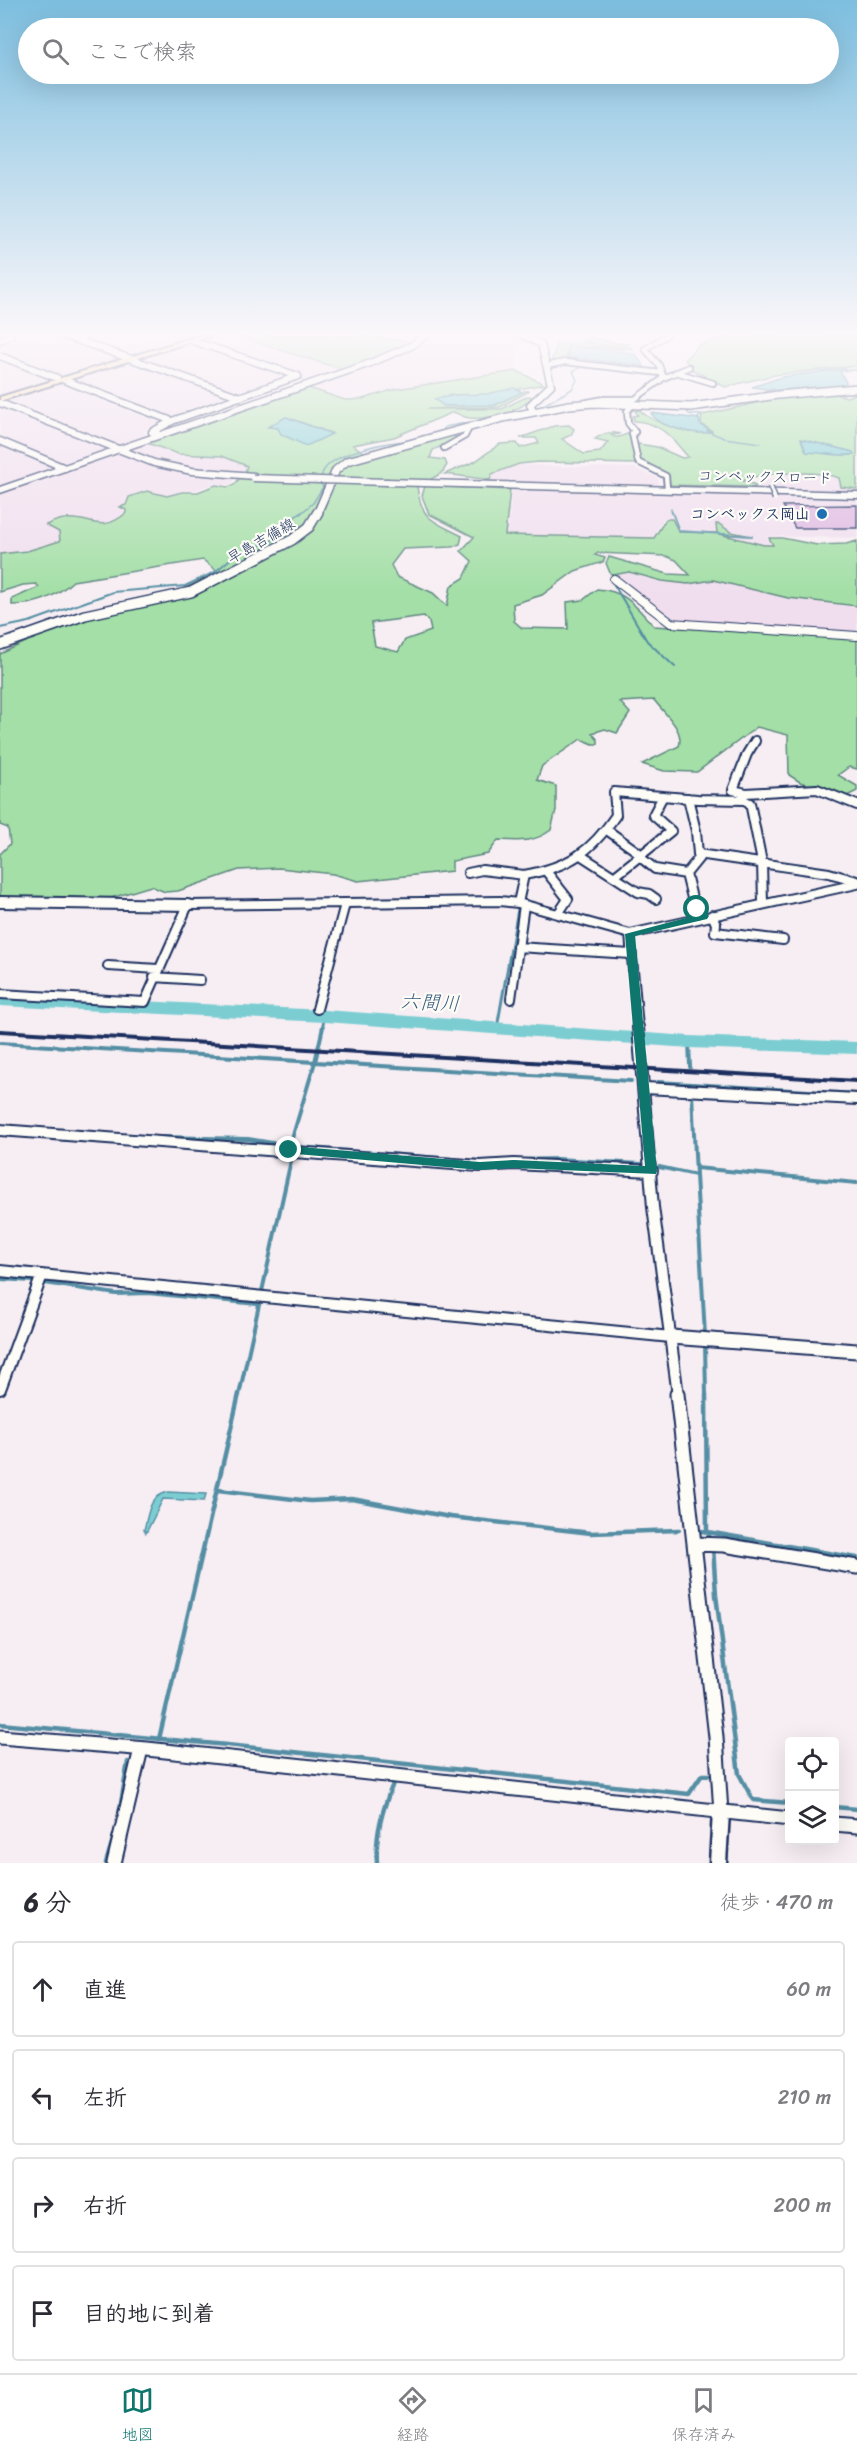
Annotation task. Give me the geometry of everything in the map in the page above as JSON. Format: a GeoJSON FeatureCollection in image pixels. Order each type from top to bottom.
{"type":"FeatureCollection","features":[{"type":"Feature","properties":{"kind":"main road","name":"早島吉備線"},"geometry":{"type":"LineString","coordinates":[[0,645],[85,615],[191,592],[226,576],[284,544],[309,527],[330,489],[336,470],[346,461],[492,422]]}},
{"type":"Feature","properties":{"kind":"street","name":"コンベックスロード"},"geometry":{"type":"LineString","coordinates":[[45,422],[166,469],[208,476],[857,494]]}},
{"type":"Feature","properties":{"kind":"street"},"geometry":{"type":"LineString","coordinates":[[160,435],[152,432],[170,422]]}},
{"type":"Feature","properties":{"kind":"street"},"geometry":{"type":"LineString","coordinates":[[0,490],[198,422]]}},
{"type":"Feature","properties":{"kind":"street"},"geometry":{"type":"LineString","coordinates":[[628,422],[635,432],[632,433],[638,462],[666,476],[667,488]]}},
{"type":"Feature","properties":{"kind":"street"},"geometry":{"type":"LineString","coordinates":[[444,448],[465,436],[469,428]]}},
{"type":"Feature","properties":{"kind":"street"},"geometry":{"type":"LineString","coordinates":[[0,441],[65,468]]}},
{"type":"Feature","properties":{"kind":"street","name":"コンベックスロード"},"geometry":{"type":"LineString","coordinates":[[388,481],[857,494]]}},
{"type":"Feature","properties":{"kind":"street"},"geometry":{"type":"LineString","coordinates":[[770,486],[775,499]]}},
{"type":"Feature","properties":{"kind":"street"},"geometry":{"type":"LineString","coordinates":[[614,579],[671,623],[857,636]]}},
{"type":"Feature","properties":{"kind":"street"},"geometry":{"type":"LineString","coordinates":[[755,741],[747,754],[733,790],[747,793],[817,789],[857,805]]}},
{"type":"Feature","properties":{"kind":"street"},"geometry":{"type":"LineString","coordinates":[[468,873],[482,870],[524,874],[546,872],[564,866],[582,856],[607,830],[616,815],[614,792],[744,800],[750,803]]}},
{"type":"Feature","properties":{"kind":"street"},"geometry":{"type":"LineString","coordinates":[[747,793],[762,865],[763,903]]}},
{"type":"Feature","properties":{"kind":"street"},"geometry":{"type":"LineString","coordinates":[[615,876],[671,831],[653,814],[663,796]]}},
{"type":"Feature","properties":{"kind":"street"},"geometry":{"type":"LineString","coordinates":[[686,874],[699,858],[696,831],[688,798]]}},
{"type":"Feature","properties":{"kind":"street"},"geometry":{"type":"LineString","coordinates":[[607,830],[641,856],[647,865],[661,871],[686,874]]}},
{"type":"Feature","properties":{"kind":"street"},"geometry":{"type":"LineString","coordinates":[[698,854],[829,873],[857,883]]}},
{"type":"Feature","properties":{"kind":"street"},"geometry":{"type":"LineString","coordinates":[[582,856],[638,892],[649,894],[656,899]]}},
{"type":"Feature","properties":{"kind":"street"},"geometry":{"type":"LineString","coordinates":[[546,872],[555,880],[568,899],[558,915]]}},
{"type":"Feature","properties":{"kind":"street"},"geometry":{"type":"LineString","coordinates":[[511,999],[524,874]]}},
{"type":"Feature","properties":{"kind":"street"},"geometry":{"type":"LineString","coordinates":[[686,874],[693,902],[716,924],[715,932],[783,940]]}},
{"type":"Feature","properties":{"kind":"street"},"geometry":{"type":"LineString","coordinates":[[0,902],[188,905],[500,901],[521,904],[630,934],[857,883]]}},
{"type":"Feature","properties":{"kind":"street"},"geometry":{"type":"LineString","coordinates":[[317,1009],[345,904]]}},
{"type":"Feature","properties":{"kind":"street"},"geometry":{"type":"LineString","coordinates":[[0,994],[145,1002],[188,905]]}},
{"type":"Feature","properties":{"kind":"street"},"geometry":{"type":"LineString","coordinates":[[630,934],[652,1171],[653,1207],[700,1544],[721,1812],[718,1863]]}},
{"type":"Feature","properties":{"kind":"street"},"geometry":{"type":"LineString","coordinates":[[517,947],[631,954]]}},
{"type":"Feature","properties":{"kind":"street"},"geometry":{"type":"LineString","coordinates":[[108,966],[200,980]]}},
{"type":"Feature","properties":{"kind":"street"},"geometry":{"type":"LineString","coordinates":[[645,1088],[857,1099]]}},
{"type":"Feature","properties":{"kind":"street"},"geometry":{"type":"LineString","coordinates":[[0,1130],[480,1166],[514,1164],[652,1171]]}},
{"type":"Feature","properties":{"kind":"street"},"geometry":{"type":"LineString","coordinates":[[0,1271],[40,1279],[261,1296],[671,1337],[857,1351]]}},
{"type":"Feature","properties":{"kind":"street"},"geometry":{"type":"LineString","coordinates":[[0,1389],[40,1279]]}},
{"type":"Feature","properties":{"kind":"street"},"geometry":{"type":"LineString","coordinates":[[700,1544],[724,1545],[857,1567]]}},
{"type":"Feature","properties":{"kind":"street"},"geometry":{"type":"LineString","coordinates":[[0,1737],[141,1749],[785,1819]]}},
{"type":"Feature","properties":{"kind":"street"},"geometry":{"type":"LineString","coordinates":[[114,1863],[141,1749]]}},
{"type":"Feature","properties":{"kind":"street"},"geometry":{"type":"LineString","coordinates":[[839,1824],[857,1826]]}},
{"type":"Feature","properties":{"kind":"shaded area"},"geometry":{"type":"Polygon","coordinates":[[[0,422],[165,422],[142,432],[150,436],[139,440],[177,455],[222,456],[246,466],[244,471],[239,471],[233,483],[225,486],[213,484],[167,496],[146,490],[128,497],[125,505],[119,507],[125,510],[125,513],[112,522],[99,525],[65,518],[46,525],[58,532],[60,541],[27,551],[0,554],[0,422]]]}},
{"type":"Feature","properties":{"kind":"shaded area"},"geometry":{"type":"Polygon","coordinates":[[[519,465],[635,468],[658,478],[659,485],[756,488],[760,484],[758,481],[766,477],[775,478],[790,474],[831,475],[840,480],[841,487],[857,490],[857,538],[766,536],[772,545],[764,545],[718,533],[681,531],[672,518],[664,518],[652,538],[507,534],[512,490],[489,489],[492,474],[519,465]]]}},
{"type":"Feature","properties":{"kind":"shaded area"},"geometry":{"type":"Polygon","coordinates":[[[629,573],[661,582],[688,584],[714,580],[787,599],[857,607],[857,638],[666,625],[613,583],[614,575],[629,573]]]}},
{"type":"Feature","properties":{"kind":"green space"},"geometry":{"type":"Polygon","coordinates":[[[209,422],[277,422],[269,426],[278,428],[288,437],[301,439],[331,433],[300,422],[430,422],[394,437],[353,445],[371,457],[449,435],[459,438],[433,450],[430,458],[445,460],[447,465],[442,473],[417,487],[419,499],[426,514],[437,523],[462,536],[460,544],[452,547],[403,549],[391,565],[397,577],[433,593],[447,606],[451,586],[464,578],[472,561],[461,551],[474,537],[429,514],[422,496],[425,486],[510,490],[505,535],[654,538],[666,519],[672,519],[679,532],[717,533],[716,524],[719,524],[731,532],[751,536],[719,534],[764,545],[773,545],[769,538],[782,538],[817,545],[846,544],[857,541],[857,606],[788,598],[713,580],[688,584],[662,581],[629,572],[613,575],[606,563],[609,557],[668,574],[690,575],[676,560],[666,556],[598,553],[595,555],[605,558],[603,562],[575,571],[542,595],[513,604],[514,621],[522,628],[568,629],[567,602],[583,600],[597,589],[607,590],[630,601],[654,626],[857,639],[857,769],[849,767],[838,775],[857,786],[857,791],[845,797],[800,782],[789,775],[788,735],[757,727],[697,772],[664,771],[642,764],[679,746],[679,734],[672,721],[654,700],[620,702],[630,713],[617,733],[605,729],[592,733],[598,740],[598,744],[581,739],[542,766],[537,780],[556,786],[556,810],[551,830],[532,839],[498,840],[488,854],[452,861],[452,871],[358,881],[333,874],[279,868],[239,870],[178,891],[165,892],[151,886],[101,901],[0,899],[0,854],[10,844],[8,828],[0,825],[0,654],[26,642],[32,636],[62,625],[174,598],[183,589],[218,572],[203,560],[73,581],[60,592],[29,604],[12,605],[12,599],[39,587],[36,584],[23,585],[0,592],[0,554],[27,551],[60,541],[59,532],[46,525],[63,519],[109,523],[126,513],[126,510],[120,507],[126,505],[129,497],[147,491],[167,496],[182,492],[198,492],[216,485],[228,487],[234,485],[247,466],[222,456],[178,454],[147,443],[209,422]],[[424,616],[371,623],[375,646],[398,652],[405,640],[431,631],[429,622],[424,616]]]}},
{"type":"Feature","properties":{"kind":"green space"},"geometry":{"type":"Polygon","coordinates":[[[642,422],[659,422],[685,431],[704,433],[712,431],[701,422],[857,422],[857,489],[841,487],[839,478],[830,475],[805,473],[776,474],[743,481],[756,485],[755,487],[668,485],[668,477],[638,464],[539,462],[519,464],[492,474],[490,480],[445,474],[474,462],[500,444],[517,443],[520,448],[539,443],[536,438],[520,438],[554,426],[569,425],[574,429],[571,435],[562,439],[584,454],[600,452],[608,442],[595,439],[604,434],[613,433],[620,434],[611,435],[615,437],[628,434],[632,443],[657,447],[682,458],[688,457],[666,433],[642,422]]]}},
{"type":"Feature","properties":{"kind":"water"},"geometry":{"type":"Polygon","coordinates":[[[277,422],[299,422],[332,434],[306,446],[281,434],[278,428],[268,427],[277,422]]]}},
{"type":"Feature","properties":{"kind":"water"},"geometry":{"type":"Polygon","coordinates":[[[661,422],[700,422],[711,432],[678,429],[661,422]]]}},
{"type":"Feature","properties":{"kind":"water"},"geometry":{"type":"Polygon","coordinates":[[[801,439],[853,452],[854,454],[806,452],[801,439]]]}},
{"type":"Feature","properties":{"kind":"water"},"geometry":{"type":"Polygon","coordinates":[[[168,1492],[206,1494],[204,1501],[163,1499],[146,1533],[144,1530],[150,1506],[161,1494],[168,1492]]]}},
{"type":"Feature","properties":{"kind":"building","name":"コンベックス岡山"},"geometry":{"type":"Polygon","coordinates":[[[857,505],[857,528],[795,528],[783,506],[857,505]]]}},
{"type":"Feature","properties":{"kind":"waterway"},"geometry":{"type":"LineString","coordinates":[[442,433],[445,427],[471,422]]}},
{"type":"Feature","properties":{"kind":"waterway"},"geometry":{"type":"LineString","coordinates":[[707,431],[724,438],[761,443]]}},
{"type":"Feature","properties":{"kind":"waterway"},"geometry":{"type":"LineString","coordinates":[[300,514],[313,503],[323,487],[321,484],[324,470],[339,458],[364,449],[410,441]]}},
{"type":"Feature","properties":{"kind":"waterway"},"geometry":{"type":"LineString","coordinates":[[671,509],[672,514]]}},
{"type":"Feature","properties":{"kind":"waterway"},"geometry":{"type":"LineString","coordinates":[[0,628],[29,622],[113,592],[185,586],[215,572],[235,555],[286,535],[287,522],[302,512]]}},
{"type":"Feature","properties":{"kind":"waterway"},"geometry":{"type":"LineString","coordinates":[[672,512],[679,531],[752,536]]}},
{"type":"Feature","properties":{"kind":"waterway"},"geometry":{"type":"LineString","coordinates":[[613,583],[647,641],[675,667]]}},
{"type":"Feature","properties":{"kind":"waterway"},"geometry":{"type":"LineString","coordinates":[[497,1028],[518,909]]}},
{"type":"Feature","properties":{"kind":"waterway","name":"六間川"},"geometry":{"type":"LineString","coordinates":[[0,1000],[325,1016],[689,1042],[857,1048]]}},
{"type":"Feature","properties":{"kind":"waterway"},"geometry":{"type":"LineString","coordinates":[[322,1028],[325,1016]]}},
{"type":"Feature","properties":{"kind":"waterway"},"geometry":{"type":"LineString","coordinates":[[315,1062],[323,1027]]}},
{"type":"Feature","properties":{"kind":"waterway"},"geometry":{"type":"LineString","coordinates":[[689,1042],[690,1067]]}},
{"type":"Feature","properties":{"kind":"waterway"},"geometry":{"type":"LineString","coordinates":[[0,1043],[315,1062]]}},
{"type":"Feature","properties":{"kind":"waterway"},"geometry":{"type":"LineString","coordinates":[[290,1146],[315,1062]]}},
{"type":"Feature","properties":{"kind":"waterway"},"geometry":{"type":"LineString","coordinates":[[315,1062],[631,1081]]}},
{"type":"Feature","properties":{"kind":"waterway"},"geometry":{"type":"LineString","coordinates":[[658,1082],[857,1094]]}},
{"type":"Feature","properties":{"kind":"waterway"},"geometry":{"type":"LineString","coordinates":[[692,1093],[696,1175]]}},
{"type":"Feature","properties":{"kind":"waterway"},"geometry":{"type":"LineString","coordinates":[[163,1137],[248,1139],[290,1146]]}},
{"type":"Feature","properties":{"kind":"waterway"},"geometry":{"type":"LineString","coordinates":[[239,1395],[292,1156],[290,1146]]}},
{"type":"Feature","properties":{"kind":"waterway"},"geometry":{"type":"LineString","coordinates":[[290,1146],[479,1161],[557,1159],[641,1164]]}},
{"type":"Feature","properties":{"kind":"waterway"},"geometry":{"type":"LineString","coordinates":[[659,1167],[696,1175]]}},
{"type":"Feature","properties":{"kind":"waterway"},"geometry":{"type":"LineString","coordinates":[[696,1168],[857,1183]]}},
{"type":"Feature","properties":{"kind":"waterway"},"geometry":{"type":"LineString","coordinates":[[696,1175],[705,1335]]}},
{"type":"Feature","properties":{"kind":"waterway"},"geometry":{"type":"LineString","coordinates":[[0,1279],[32,1281],[116,1294],[148,1293],[257,1304]]}},
{"type":"Feature","properties":{"kind":"waterway"},"geometry":{"type":"LineString","coordinates":[[705,1344],[706,1395]]}},
{"type":"Feature","properties":{"kind":"waterway"},"geometry":{"type":"LineString","coordinates":[[159,1739],[239,1394]]}},
{"type":"Feature","properties":{"kind":"waterway"},"geometry":{"type":"LineString","coordinates":[[706,1394],[708,1532]]}},
{"type":"Feature","properties":{"kind":"waterway"},"geometry":{"type":"LineString","coordinates":[[218,1490],[310,1501],[352,1499],[450,1517],[591,1533],[679,1530]]}},
{"type":"Feature","properties":{"kind":"waterway"},"geometry":{"type":"LineString","coordinates":[[702,1531],[708,1532]]}},
{"type":"Feature","properties":{"kind":"waterway"},"geometry":{"type":"LineString","coordinates":[[708,1532],[857,1558]]}},
{"type":"Feature","properties":{"kind":"waterway"},"geometry":{"type":"LineString","coordinates":[[708,1532],[711,1541]]}},
{"type":"Feature","properties":{"kind":"waterway"},"geometry":{"type":"LineString","coordinates":[[713,1547],[716,1595],[739,1774],[753,1800],[785,1803]]}},
{"type":"Feature","properties":{"kind":"waterway"},"geometry":{"type":"LineString","coordinates":[[0,1724],[159,1739]]}},
{"type":"Feature","properties":{"kind":"waterway"},"geometry":{"type":"LineString","coordinates":[[159,1739],[689,1794],[702,1775],[709,1775]]}},
{"type":"Feature","properties":{"kind":"waterway"},"geometry":{"type":"LineString","coordinates":[[119,1815],[128,1762]]}},
{"type":"Feature","properties":{"kind":"waterway"},"geometry":{"type":"LineString","coordinates":[[377,1863],[377,1841],[381,1821],[394,1781]]}},
{"type":"Feature","properties":{"kind":"waterway"},"geometry":{"type":"LineString","coordinates":[[839,1807],[857,1809]]}},
{"type":"Feature","properties":{"kind":"waterway"},"geometry":{"type":"LineString","coordinates":[[106,1863],[114,1836]]}},
{"type":"Feature","properties":{"kind":"railway"},"geometry":{"type":"LineString","coordinates":[[0,1031],[857,1081]]}},
{"type":"Feature","properties":{"kind":"place","name":"コンベックス岡山"},"geometry":{"type":"Point","coordinates":[822,514]}},
{"type":"Feature","properties":{"kind":"route"},"geometry":{"type":"LineString","coordinates":[[289,1150],[480,1166],[514,1164],[652,1171],[630,934],[704,916],[697,909]]}}]}
